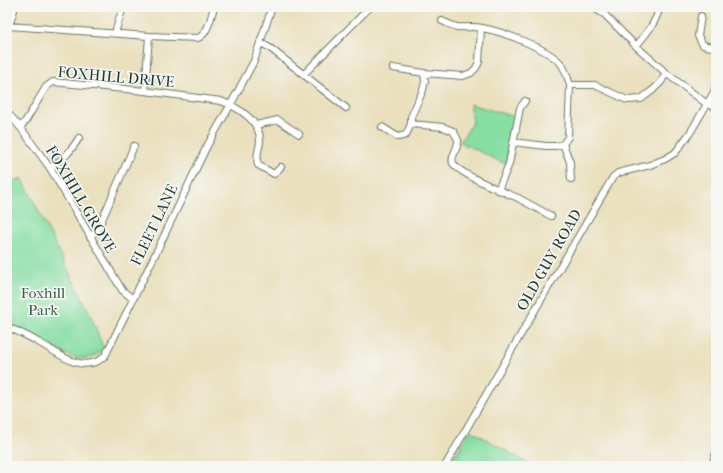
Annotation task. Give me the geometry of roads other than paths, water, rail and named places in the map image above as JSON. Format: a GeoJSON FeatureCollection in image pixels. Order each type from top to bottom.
{"type":"FeatureCollection","features":[{"type":"Feature","properties":{"kind":"street"},"geometry":{"type":"LineString","coordinates":[[15,7],[8,24],[149,36],[198,38],[206,33],[214,7]]}},
{"type":"Feature","properties":{"kind":"street"},"geometry":{"type":"LineString","coordinates":[[115,33],[123,7]]}},
{"type":"Feature","properties":{"kind":"street","name":"FLEET LANE"},"geometry":{"type":"LineString","coordinates":[[7,327],[38,341],[72,362],[88,363],[98,361],[105,356],[206,146],[254,62],[272,7]]}},
{"type":"Feature","properties":{"kind":"street"},"geometry":{"type":"LineString","coordinates":[[304,74],[370,7]]}},
{"type":"Feature","properties":{"kind":"street"},"geometry":{"type":"LineString","coordinates":[[592,7],[604,14],[666,73],[708,104],[716,106]]}},
{"type":"Feature","properties":{"kind":"street"},"geometry":{"type":"LineString","coordinates":[[636,46],[652,27],[660,7]]}},
{"type":"Feature","properties":{"kind":"street"},"geometry":{"type":"LineString","coordinates":[[701,16],[698,36],[703,44],[716,48]]}},
{"type":"Feature","properties":{"kind":"street"},"geometry":{"type":"LineString","coordinates":[[442,21],[457,27],[481,28],[503,33],[550,55],[562,65],[570,85],[568,136],[563,144],[546,146],[513,142]]}},
{"type":"Feature","properties":{"kind":"street"},"geometry":{"type":"LineString","coordinates":[[393,68],[424,73],[463,76],[471,73],[479,62],[481,28]]}},
{"type":"Feature","properties":{"kind":"street"},"geometry":{"type":"LineString","coordinates":[[145,91],[149,36]]}},
{"type":"Feature","properties":{"kind":"street"},"geometry":{"type":"LineString","coordinates":[[261,43],[270,48],[346,108]]}},
{"type":"Feature","properties":{"kind":"street"},"geometry":{"type":"LineString","coordinates":[[382,127],[398,137],[406,135],[411,124],[410,117],[425,81],[424,73]]}},
{"type":"Feature","properties":{"kind":"street"},"geometry":{"type":"LineString","coordinates":[[570,85],[595,85],[627,100],[641,99],[661,82],[666,73]]}},
{"type":"Feature","properties":{"kind":"street","name":"FOXHILL DRIVE"},"geometry":{"type":"LineString","coordinates":[[20,127],[25,122],[46,87],[53,82],[221,100],[231,104]]}},
{"type":"Feature","properties":{"kind":"street","name":"OLD GUY ROAD"},"geometry":{"type":"LineString","coordinates":[[445,466],[613,177],[618,173],[650,166],[665,160],[675,153],[708,104],[716,84]]}},
{"type":"Feature","properties":{"kind":"street"},"geometry":{"type":"LineString","coordinates":[[498,190],[509,164],[520,108],[525,101]]}},
{"type":"Feature","properties":{"kind":"street"},"geometry":{"type":"LineString","coordinates":[[231,104],[246,115],[256,125],[260,139],[256,160],[258,165],[273,177],[281,167]]}},
{"type":"Feature","properties":{"kind":"street","name":"FOXHILL GROVE"},"geometry":{"type":"LineString","coordinates":[[7,112],[50,168],[122,290],[133,299]]}},
{"type":"Feature","properties":{"kind":"street"},"geometry":{"type":"LineString","coordinates":[[256,125],[278,120],[299,134]]}},
{"type":"Feature","properties":{"kind":"street"},"geometry":{"type":"LineString","coordinates":[[411,124],[442,127],[453,131],[458,139],[457,150],[452,160],[454,165],[462,171],[498,190],[518,198],[550,216]]}},
{"type":"Feature","properties":{"kind":"street"},"geometry":{"type":"LineString","coordinates":[[50,168],[60,162],[79,138]]}},
{"type":"Feature","properties":{"kind":"street"},"geometry":{"type":"LineString","coordinates":[[563,144],[570,162],[571,180]]}},
{"type":"Feature","properties":{"kind":"street"},"geometry":{"type":"LineString","coordinates":[[90,237],[98,229],[134,146]]}},
{"type":"Feature","properties":{"kind":"street"},"geometry":{"type":"LineString","coordinates":[[712,466],[716,453]]}},
{"type":"Feature","properties":{"kind":"park label","name":"Foxhill Park"},"geometry":{"type":"Point","coordinates":[43,302]}}]}
